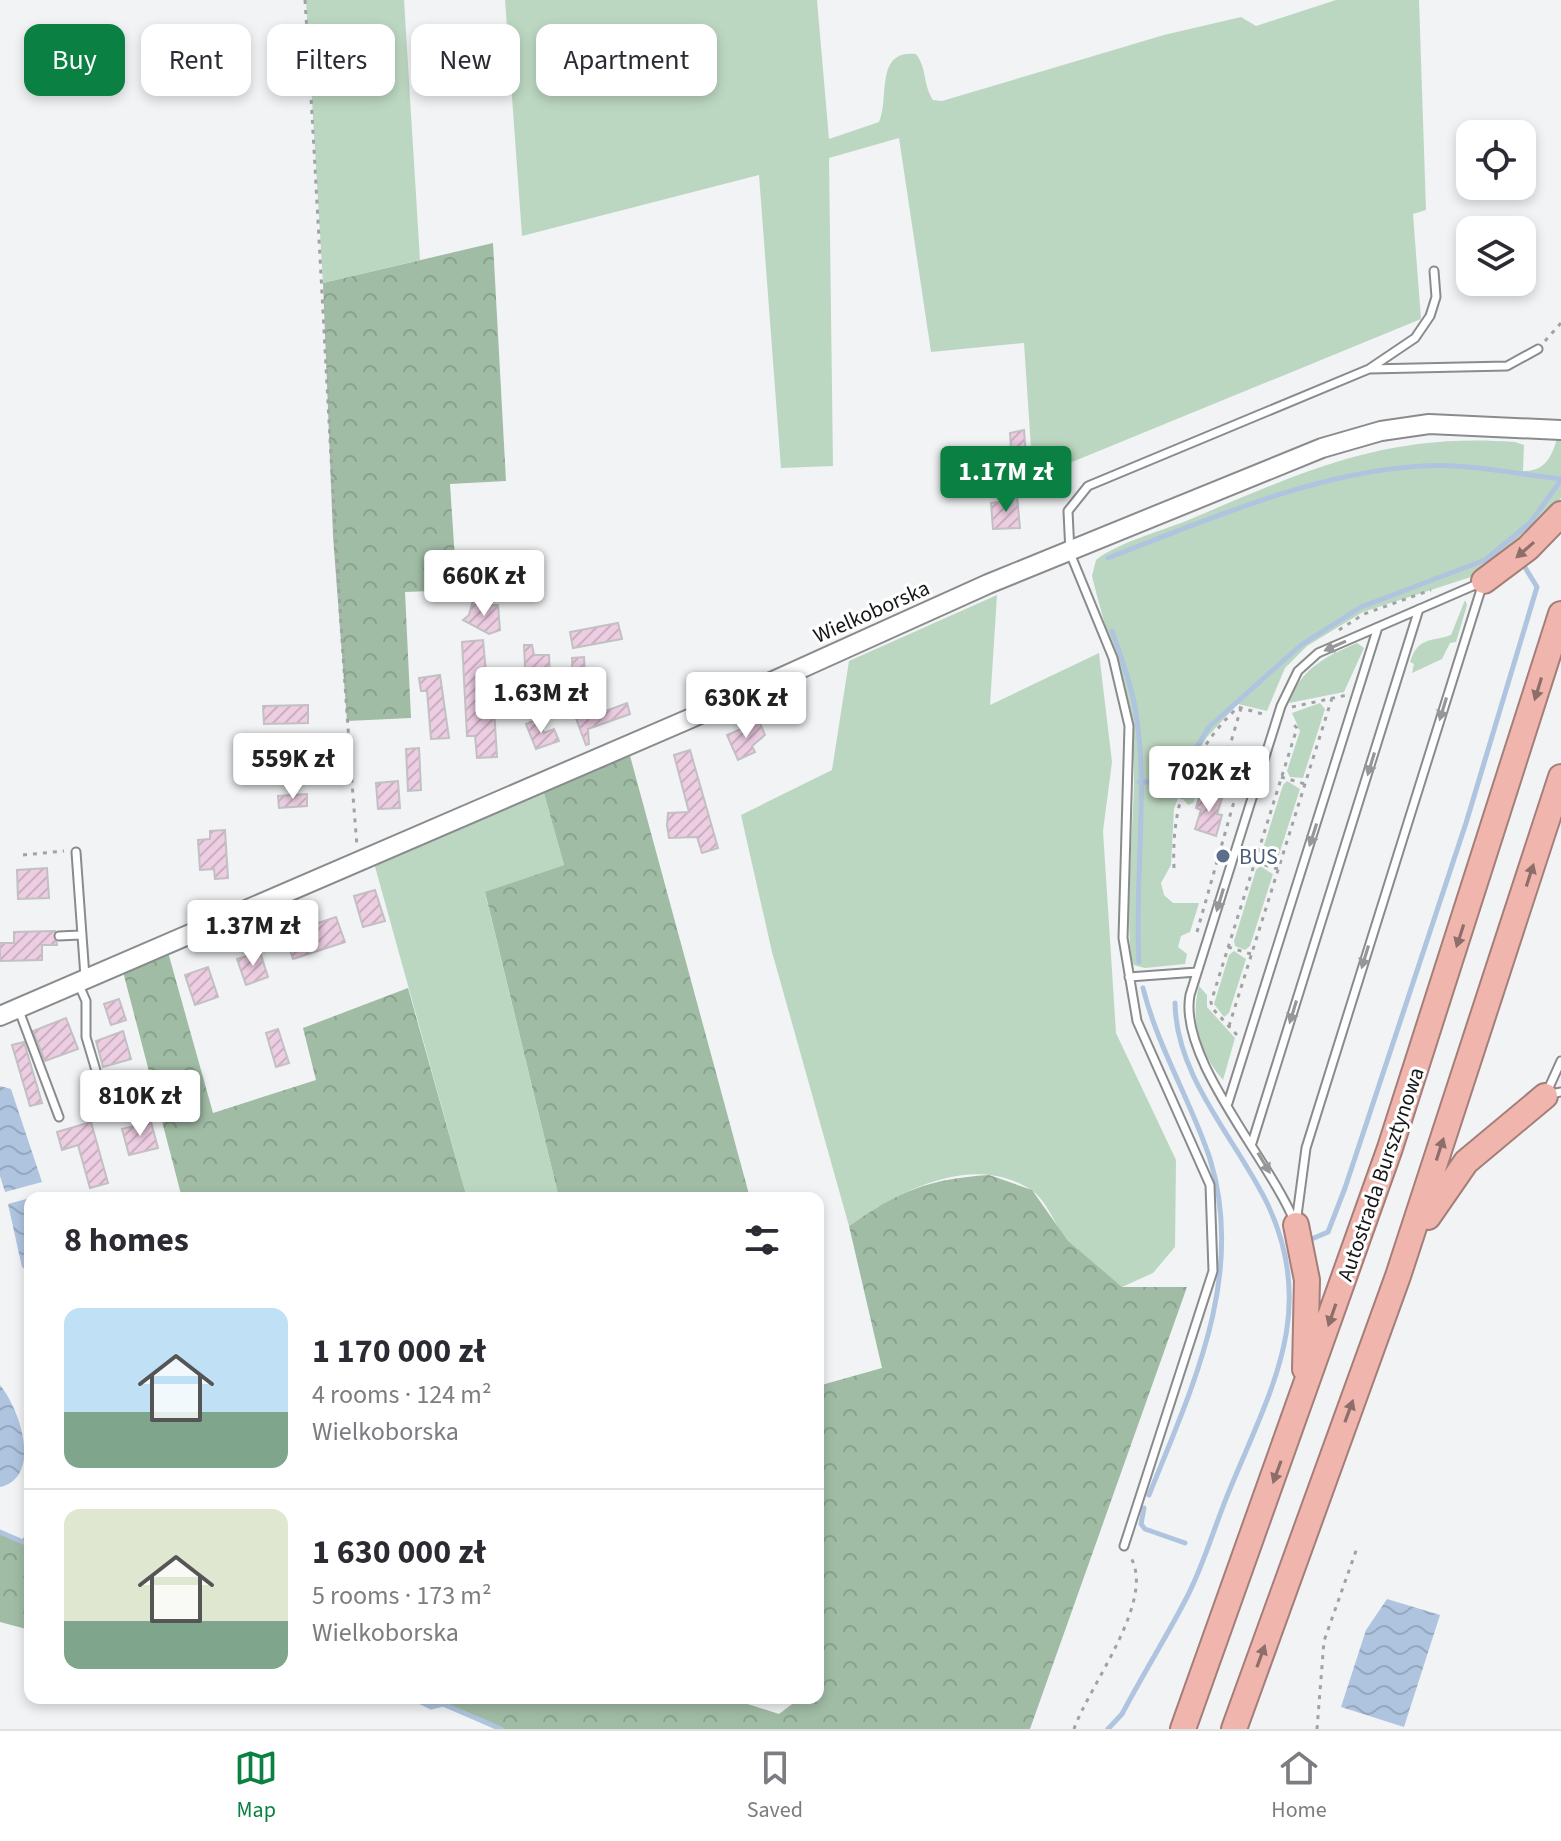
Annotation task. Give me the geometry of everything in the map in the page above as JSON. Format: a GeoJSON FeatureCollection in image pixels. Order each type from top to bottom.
{"type":"FeatureCollection","features":[{"type":"Feature","properties":{"kind":"highway"},"geometry":{"type":"LineString","coordinates":[[1484,581],[1528,548],[1561,514]]}},
{"type":"Feature","properties":{"kind":"highway","name":"Autostrada Bursztynowa"},"geometry":{"type":"LineString","coordinates":[[1183,1729],[1303,1398],[1425,1044],[1561,614]]}},
{"type":"Feature","properties":{"kind":"highway"},"geometry":{"type":"LineString","coordinates":[[1234,1729],[1398,1276],[1561,777]]}},
{"type":"Feature","properties":{"kind":"highway"},"geometry":{"type":"LineString","coordinates":[[1398,1276],[1430,1213],[1466,1162],[1553,1094]]}},
{"type":"Feature","properties":{"kind":"highway"},"geometry":{"type":"LineString","coordinates":[[1296,1225],[1307,1280],[1303,1398]]}},
{"type":"Feature","properties":{"kind":"street","name":"Wielkoborska"},"geometry":{"type":"LineString","coordinates":[[0,1016],[689,719],[988,584],[1070,553],[1307,453],[1381,431],[1429,424],[1559,430]]}},
{"type":"Feature","properties":{"kind":"lane"},"geometry":{"type":"LineString","coordinates":[[1124,1546],[1213,1271],[1210,1185],[1137,1021],[1123,938],[1129,726],[1113,658],[1070,553],[1068,511],[1088,486],[1369,369],[1415,338],[1430,316],[1436,297],[1434,271]]}},
{"type":"Feature","properties":{"kind":"lane"},"geometry":{"type":"LineString","coordinates":[[1369,369],[1507,366],[1538,349]]}},
{"type":"Feature","properties":{"kind":"lane"},"geometry":{"type":"LineString","coordinates":[[1296,1225],[1191,1037],[1187,1008],[1197,972],[1289,684],[1318,653],[1484,581]]}},
{"type":"Feature","properties":{"kind":"lane"},"geometry":{"type":"LineString","coordinates":[[1296,1225],[1306,1148],[1484,581]]}},
{"type":"Feature","properties":{"kind":"lane"},"geometry":{"type":"LineString","coordinates":[[1252,1143],[1419,609]]}},
{"type":"Feature","properties":{"kind":"lane"},"geometry":{"type":"LineString","coordinates":[[1228,1103],[1378,627]]}},
{"type":"Feature","properties":{"kind":"lane"},"geometry":{"type":"LineString","coordinates":[[76,852],[86,1037],[109,1114]]}},
{"type":"Feature","properties":{"kind":"lane"},"geometry":{"type":"LineString","coordinates":[[59,936],[80,935]]}},
{"type":"Feature","properties":{"kind":"lane"},"geometry":{"type":"LineString","coordinates":[[1129,977],[1197,972]]}},
{"type":"Feature","properties":{"kind":"lane"},"geometry":{"type":"LineString","coordinates":[[18,1008],[59,1117]]}},
{"type":"Feature","properties":{"kind":"lane"},"geometry":{"type":"LineString","coordinates":[[1553,1094],[1561,1061]]}},
{"type":"Feature","properties":{"kind":"path"},"geometry":{"type":"LineString","coordinates":[[305,0],[323,283],[333,536],[358,862]]}},
{"type":"Feature","properties":{"kind":"path"},"geometry":{"type":"LineString","coordinates":[[1538,349],[1561,323]]}},
{"type":"Feature","properties":{"kind":"path"},"geometry":{"type":"LineString","coordinates":[[1329,637],[1364,614],[1436,589]]}},
{"type":"Feature","properties":{"kind":"path"},"geometry":{"type":"LineString","coordinates":[[1239,1037],[1210,1005],[1297,728],[1287,718],[1290,708],[1347,695]]}},
{"type":"Feature","properties":{"kind":"path"},"geometry":{"type":"LineString","coordinates":[[1229,1026],[1332,698]]}},
{"type":"Feature","properties":{"kind":"path"},"geometry":{"type":"LineString","coordinates":[[1174,868],[1175,820],[1195,760],[1216,730],[1238,707],[1266,715],[1272,703]]}},
{"type":"Feature","properties":{"kind":"path"},"geometry":{"type":"LineString","coordinates":[[1223,769],[1241,708]]}},
{"type":"Feature","properties":{"kind":"path"},"geometry":{"type":"LineString","coordinates":[[1196,935],[1204,895],[1253,755]]}},
{"type":"Feature","properties":{"kind":"path"},"geometry":{"type":"LineString","coordinates":[[1195,760],[1244,776]]}},
{"type":"Feature","properties":{"kind":"path"},"geometry":{"type":"LineString","coordinates":[[1281,777],[1305,784]]}},
{"type":"Feature","properties":{"kind":"path"},"geometry":{"type":"LineString","coordinates":[[23,855],[76,852]]}},
{"type":"Feature","properties":{"kind":"path"},"geometry":{"type":"LineString","coordinates":[[1255,862],[1278,869]]}},
{"type":"Feature","properties":{"kind":"path"},"geometry":{"type":"LineString","coordinates":[[1228,947],[1251,954]]}},
{"type":"Feature","properties":{"kind":"path"},"geometry":{"type":"LineString","coordinates":[[1074,1729],[1135,1602],[1138,1569],[1124,1546]]}},
{"type":"Feature","properties":{"kind":"path"},"geometry":{"type":"LineString","coordinates":[[1317,1729],[1324,1641],[1357,1548]]}},
{"type":"Feature","properties":{"kind":"green space"},"geometry":{"type":"Polygon","coordinates":[[[306,0],[404,0],[420,260],[323,283],[312,96],[395,96],[395,24],[307,24],[306,0]]]}},
{"type":"Feature","properties":{"kind":"green space"},"geometry":{"type":"Polygon","coordinates":[[[505,0],[817,0],[829,139],[879,122],[889,67],[894,59],[903,55],[916,54],[933,100],[942,101],[1164,35],[1241,17],[1256,26],[1336,0],[1419,0],[1426,210],[1413,214],[1421,319],[1033,478],[1024,343],[931,352],[899,138],[829,158],[833,466],[781,468],[759,175],[522,236],[512,96],[520,96],[520,24],[507,24],[505,0]]]}},
{"type":"Feature","properties":{"kind":"green space"},"geometry":{"type":"Polygon","coordinates":[[[493,243],[506,481],[450,484],[457,590],[405,592],[411,718],[347,721],[333,536],[323,283],[493,243]]]}},
{"type":"Feature","properties":{"kind":"green space"},"geometry":{"type":"Polygon","coordinates":[[[1561,423],[1561,498],[1544,520],[1474,576],[1363,612],[1307,646],[1285,668],[1267,711],[1238,704],[1207,737],[1190,765],[1174,809],[1171,865],[1161,883],[1164,895],[1173,903],[1199,903],[1190,932],[1181,936],[1178,947],[1187,954],[1185,964],[1145,968],[1134,965],[1129,932],[1133,754],[1125,703],[1092,576],[1096,560],[1127,543],[1307,472],[1384,450],[1425,443],[1515,442],[1524,445],[1523,471],[1533,470],[1551,456],[1561,423]]]}},
{"type":"Feature","properties":{"kind":"green space"},"geometry":{"type":"Polygon","coordinates":[[[997,595],[990,705],[1099,653],[1112,762],[1103,831],[1116,1033],[1176,1160],[1175,1247],[1153,1273],[1122,1287],[1072,1246],[1036,1194],[1008,1179],[985,1174],[961,1175],[936,1181],[912,1189],[849,1226],[772,952],[741,815],[832,770],[849,661],[997,595]]]}},
{"type":"Feature","properties":{"kind":"green space"},"geometry":{"type":"Polygon","coordinates":[[[1465,600],[1467,605],[1456,642],[1450,643],[1442,659],[1412,673],[1414,664],[1410,662],[1417,648],[1451,635],[1465,600]]]}},
{"type":"Feature","properties":{"kind":"green space"},"geometry":{"type":"Polygon","coordinates":[[[1357,643],[1364,648],[1344,692],[1289,703],[1307,672],[1357,643]]]}},
{"type":"Feature","properties":{"kind":"green space"},"geometry":{"type":"Polygon","coordinates":[[[1320,703],[1325,709],[1303,778],[1290,777],[1287,771],[1300,731],[1292,713],[1320,703]]]}},
{"type":"Feature","properties":{"kind":"green space"},"geometry":{"type":"Polygon","coordinates":[[[629,752],[748,1192],[558,1192],[485,892],[564,865],[543,790],[629,752]]]}},
{"type":"Feature","properties":{"kind":"green space"},"geometry":{"type":"Polygon","coordinates":[[[1196,765],[1215,769],[1218,775],[1214,784],[1200,783],[1193,803],[1188,805],[1182,798],[1196,765]]]}},
{"type":"Feature","properties":{"kind":"green space"},"geometry":{"type":"Polygon","coordinates":[[[1287,781],[1300,789],[1277,861],[1272,865],[1260,858],[1283,785],[1287,781]]]}},
{"type":"Feature","properties":{"kind":"green space"},"geometry":{"type":"Polygon","coordinates":[[[543,790],[564,865],[485,893],[558,1192],[465,1192],[374,863],[543,790]]]}},
{"type":"Feature","properties":{"kind":"green space"},"geometry":{"type":"Polygon","coordinates":[[[1260,866],[1273,874],[1250,946],[1245,950],[1235,946],[1234,941],[1256,870],[1260,866]]]}},
{"type":"Feature","properties":{"kind":"green space"},"geometry":{"type":"Polygon","coordinates":[[[166,945],[213,1113],[316,1080],[303,1028],[408,988],[465,1192],[180,1192],[121,964],[166,945]]]}},
{"type":"Feature","properties":{"kind":"green space"},"geometry":{"type":"Polygon","coordinates":[[[1234,951],[1246,959],[1229,1013],[1224,1017],[1214,1004],[1229,955],[1234,951]]]}},
{"type":"Feature","properties":{"kind":"green space"},"geometry":{"type":"Polygon","coordinates":[[[1199,986],[1207,995],[1207,1007],[1235,1038],[1223,1080],[1202,1047],[1199,1036],[1196,999],[1199,986]]]}},
{"type":"Feature","properties":{"kind":"green space"},"geometry":{"type":"Polygon","coordinates":[[[989,1175],[1032,1190],[1068,1241],[1122,1287],[1187,1287],[1030,1729],[501,1729],[443,1704],[748,1704],[779,1714],[792,1704],[824,1704],[824,1384],[882,1368],[849,1226],[899,1196],[948,1180],[989,1175]]]}},
{"type":"Feature","properties":{"kind":"green space"},"geometry":{"type":"Polygon","coordinates":[[[0,1532],[22,1541],[24,1537],[24,1628],[0,1622],[0,1532]]]}},
{"type":"Feature","properties":{"kind":"water"},"geometry":{"type":"Polygon","coordinates":[[[0,1086],[11,1089],[42,1182],[5,1192],[0,1176],[0,1086]]]}},
{"type":"Feature","properties":{"kind":"water"},"geometry":{"type":"Polygon","coordinates":[[[24,1200],[24,1268],[22,1267],[8,1204],[24,1200]]]}},
{"type":"Feature","properties":{"kind":"water"},"geometry":{"type":"Polygon","coordinates":[[[0,1385],[20,1425],[24,1457],[21,1470],[13,1481],[0,1487],[0,1385]]]}},
{"type":"Feature","properties":{"kind":"water"},"geometry":{"type":"Polygon","coordinates":[[[1387,1599],[1440,1615],[1404,1727],[1341,1707],[1366,1630],[1387,1599]]]}},
{"type":"Feature","properties":{"kind":"building"},"geometry":{"type":"Polygon","coordinates":[[[1024,430],[1029,492],[1014,493],[1010,433],[1024,430]]]}},
{"type":"Feature","properties":{"kind":"building"},"geometry":{"type":"Polygon","coordinates":[[[1017,496],[1020,528],[993,529],[991,503],[1001,502],[1000,497],[1017,496]]]}},
{"type":"Feature","properties":{"kind":"building"},"geometry":{"type":"Polygon","coordinates":[[[473,600],[482,606],[498,605],[500,630],[489,634],[463,620],[469,615],[473,600]]]}},
{"type":"Feature","properties":{"kind":"building"},"geometry":{"type":"Polygon","coordinates":[[[618,623],[622,639],[573,648],[570,632],[618,623]]]}},
{"type":"Feature","properties":{"kind":"building"},"geometry":{"type":"Polygon","coordinates":[[[483,640],[488,695],[494,708],[497,757],[477,758],[475,736],[467,736],[462,642],[483,640]]]}},
{"type":"Feature","properties":{"kind":"building"},"geometry":{"type":"Polygon","coordinates":[[[524,645],[532,645],[534,655],[549,655],[550,678],[538,678],[542,704],[526,707],[522,687],[526,687],[524,645]]]}},
{"type":"Feature","properties":{"kind":"building"},"geometry":{"type":"Polygon","coordinates":[[[584,657],[587,709],[600,704],[603,712],[627,703],[630,714],[588,729],[589,744],[586,745],[574,713],[572,658],[584,657]]]}},
{"type":"Feature","properties":{"kind":"building"},"geometry":{"type":"Polygon","coordinates":[[[440,675],[449,738],[431,739],[427,691],[421,691],[419,678],[440,675]]]}},
{"type":"Feature","properties":{"kind":"building"},"geometry":{"type":"Polygon","coordinates":[[[308,705],[308,723],[264,724],[263,706],[308,705]]]}},
{"type":"Feature","properties":{"kind":"building"},"geometry":{"type":"Polygon","coordinates":[[[538,719],[544,733],[554,729],[559,741],[536,749],[526,724],[538,719]]]}},
{"type":"Feature","properties":{"kind":"building"},"geometry":{"type":"Polygon","coordinates":[[[759,721],[765,735],[752,746],[755,752],[738,760],[727,735],[759,721]]]}},
{"type":"Feature","properties":{"kind":"building"},"geometry":{"type":"Polygon","coordinates":[[[419,748],[421,790],[408,791],[406,749],[419,748]]]}},
{"type":"Feature","properties":{"kind":"building"},"geometry":{"type":"Polygon","coordinates":[[[690,750],[718,848],[702,853],[697,837],[669,838],[667,825],[668,813],[689,812],[674,755],[690,750]]]}},
{"type":"Feature","properties":{"kind":"building"},"geometry":{"type":"Polygon","coordinates":[[[398,781],[400,808],[378,809],[376,783],[398,781]]]}},
{"type":"Feature","properties":{"kind":"building"},"geometry":{"type":"Polygon","coordinates":[[[1201,792],[1222,798],[1217,814],[1222,815],[1216,836],[1195,829],[1201,810],[1196,808],[1201,792]]]}},
{"type":"Feature","properties":{"kind":"building"},"geometry":{"type":"Polygon","coordinates":[[[307,794],[307,806],[279,808],[278,796],[307,794]]]}},
{"type":"Feature","properties":{"kind":"building"},"geometry":{"type":"Polygon","coordinates":[[[225,830],[228,878],[215,879],[214,869],[200,870],[198,840],[210,839],[210,831],[225,830]]]}},
{"type":"Feature","properties":{"kind":"building"},"geometry":{"type":"Polygon","coordinates":[[[47,868],[49,898],[18,899],[17,870],[47,868]]]}},
{"type":"Feature","properties":{"kind":"building"},"geometry":{"type":"Polygon","coordinates":[[[375,890],[385,921],[363,927],[354,896],[375,890]]]}},
{"type":"Feature","properties":{"kind":"building"},"geometry":{"type":"Polygon","coordinates":[[[336,917],[345,942],[293,959],[285,934],[336,917]]]}},
{"type":"Feature","properties":{"kind":"building"},"geometry":{"type":"Polygon","coordinates":[[[55,931],[57,945],[42,945],[42,960],[0,961],[0,943],[14,943],[14,932],[55,931]]]}},
{"type":"Feature","properties":{"kind":"building"},"geometry":{"type":"Polygon","coordinates":[[[260,952],[268,977],[246,985],[237,959],[260,952]]]}},
{"type":"Feature","properties":{"kind":"building"},"geometry":{"type":"Polygon","coordinates":[[[208,967],[218,997],[195,1005],[185,975],[208,967]]]}},
{"type":"Feature","properties":{"kind":"building"},"geometry":{"type":"Polygon","coordinates":[[[119,999],[126,1020],[111,1025],[104,1004],[119,999]]]}},
{"type":"Feature","properties":{"kind":"building"},"geometry":{"type":"Polygon","coordinates":[[[66,1018],[78,1049],[45,1061],[33,1031],[66,1018]]]}},
{"type":"Feature","properties":{"kind":"building"},"geometry":{"type":"Polygon","coordinates":[[[278,1029],[289,1063],[276,1067],[266,1033],[278,1029]]]}},
{"type":"Feature","properties":{"kind":"building"},"geometry":{"type":"Polygon","coordinates":[[[123,1031],[131,1059],[103,1067],[96,1041],[123,1031]]]}},
{"type":"Feature","properties":{"kind":"building"},"geometry":{"type":"Polygon","coordinates":[[[24,1042],[42,1103],[30,1106],[12,1045],[24,1042]]]}},
{"type":"Feature","properties":{"kind":"building"},"geometry":{"type":"Polygon","coordinates":[[[91,1122],[108,1183],[90,1188],[78,1145],[62,1150],[57,1132],[91,1122]]]}},
{"type":"Feature","properties":{"kind":"building"},"geometry":{"type":"Polygon","coordinates":[[[151,1122],[158,1148],[129,1155],[122,1129],[151,1122]]]}},
{"type":"Feature","properties":{"kind":"waterway"},"geometry":{"type":"LineString","coordinates":[[1108,558],[1262,500],[1382,470],[1457,466],[1561,479]]}},
{"type":"Feature","properties":{"kind":"waterway"},"geometry":{"type":"LineString","coordinates":[[1139,782],[1176,782],[1209,727],[1301,645],[1361,607],[1485,560],[1530,523],[1561,480]]}},
{"type":"Feature","properties":{"kind":"waterway"},"geometry":{"type":"LineString","coordinates":[[1314,1238],[1328,1232],[1345,1188],[1466,823],[1537,587],[1526,569]]}},
{"type":"Feature","properties":{"kind":"waterway"},"geometry":{"type":"LineString","coordinates":[[1112,631],[1132,693],[1139,733],[1139,962]]}},
{"type":"Feature","properties":{"kind":"waterway"},"geometry":{"type":"LineString","coordinates":[[1143,988],[1157,1032],[1210,1159],[1219,1203],[1222,1246],[1218,1289],[1197,1373],[1149,1495]]}},
{"type":"Feature","properties":{"kind":"waterway"},"geometry":{"type":"LineString","coordinates":[[1108,1729],[1122,1714],[1179,1612],[1205,1557],[1273,1384],[1283,1350],[1288,1316],[1289,1281],[1282,1244],[1268,1205],[1197,1083],[1178,1031],[1175,1003]]}},
{"type":"Feature","properties":{"kind":"waterway"},"geometry":{"type":"LineString","coordinates":[[1144,1508],[1141,1524],[1145,1529],[1185,1543]]}},
{"type":"Feature","properties":{"kind":"waterway"},"geometry":{"type":"LineString","coordinates":[[0,1532],[24,1542]]}},
{"type":"Feature","properties":{"kind":"waterway"},"geometry":{"type":"LineString","coordinates":[[425,1704],[431,1707],[443,1704]]}},
{"type":"Feature","properties":{"kind":"waterway"},"geometry":{"type":"LineString","coordinates":[[443,1704],[501,1729]]}},
{"type":"Feature","properties":{"kind":"place","name":"BUS"},"geometry":{"type":"Point","coordinates":[1223,856]}}]}
